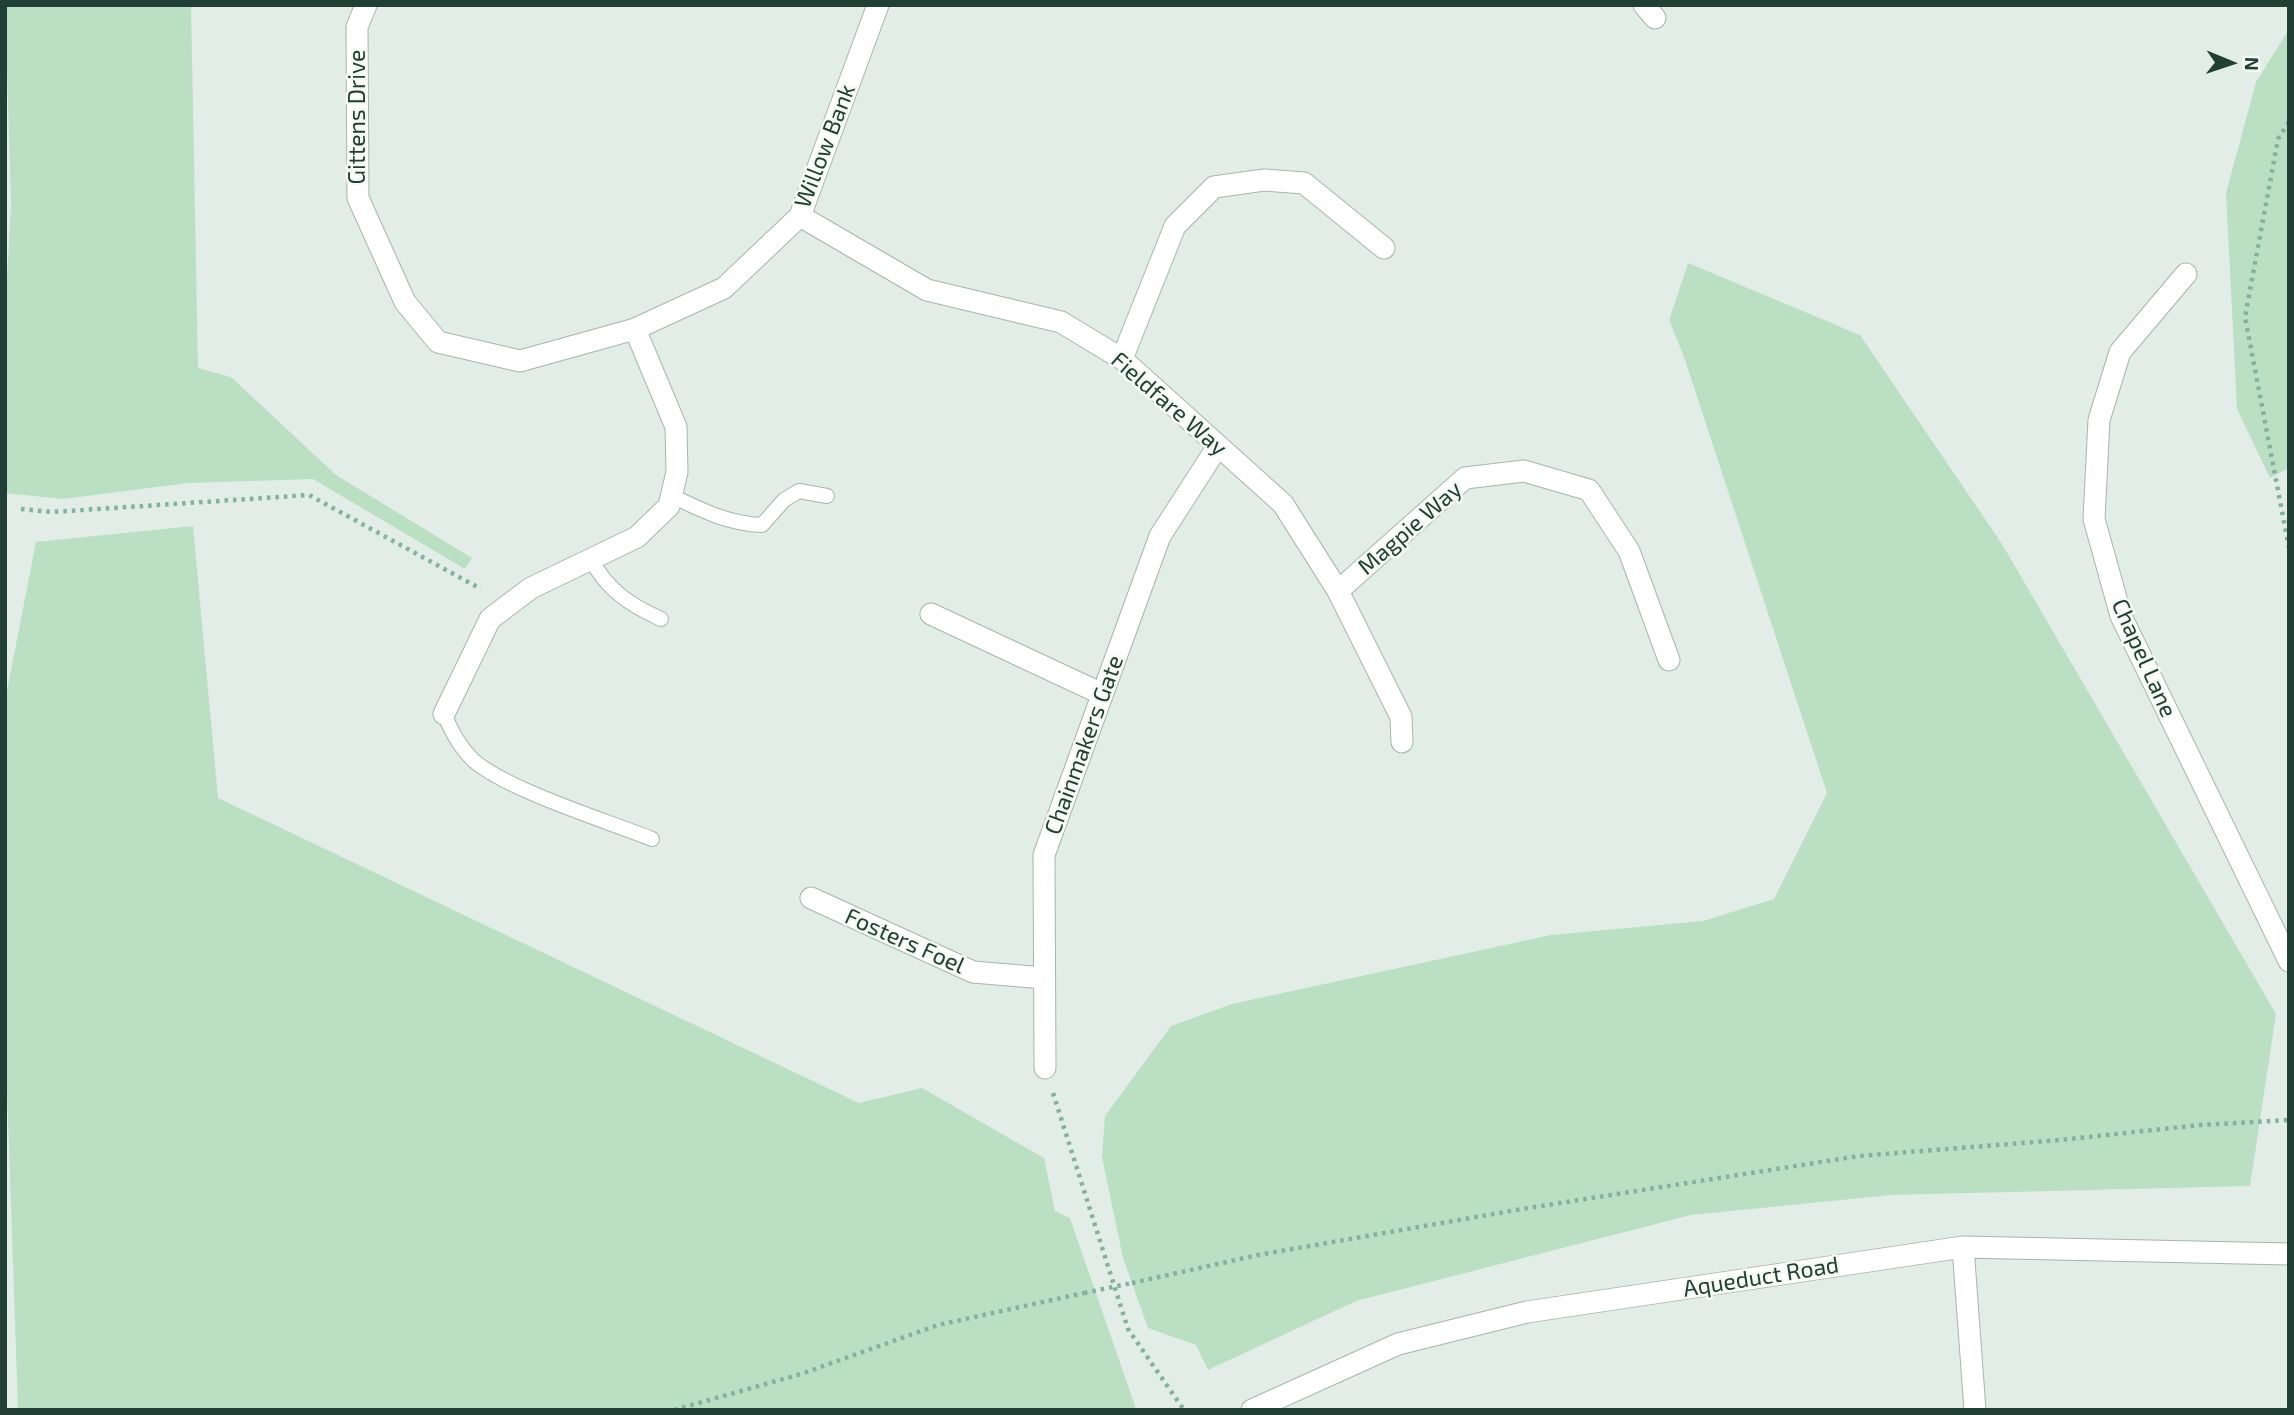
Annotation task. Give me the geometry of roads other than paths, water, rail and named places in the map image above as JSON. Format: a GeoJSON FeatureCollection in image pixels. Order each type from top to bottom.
{"type":"FeatureCollection","features":[{"type":"Feature","properties":{"kind":"street","name":"Gittens Drive"},"geometry":{"type":"LineString","coordinates":[[366,5],[357,27],[358,198],[405,302],[438,341],[520,362],[635,329]]}},
{"type":"Feature","properties":{"kind":"street","name":"Willow Bank"},"geometry":{"type":"LineString","coordinates":[[635,329],[724,288],[800,216],[878,5]]}},
{"type":"Feature","properties":{"kind":"street"},"geometry":{"type":"LineString","coordinates":[[1122,359],[1175,226],[1214,187],[1264,180],[1304,183],[1384,247]]}},
{"type":"Feature","properties":{"kind":"street","name":"Fieldfare Way"},"geometry":{"type":"LineString","coordinates":[[800,216],[927,290],[1061,321],[1122,359],[1283,504],[1338,591],[1401,717],[1402,742]]}},
{"type":"Feature","properties":{"kind":"street","name":"Chapel Lane"},"geometry":{"type":"LineString","coordinates":[[2186,274],[2120,352],[2099,420],[2094,519],[2121,616],[2289,961]]}},
{"type":"Feature","properties":{"kind":"street"},"geometry":{"type":"LineString","coordinates":[[444,714],[490,619],[531,588],[636,537],[669,506],[677,472],[677,427],[635,329]]}},
{"type":"Feature","properties":{"kind":"street","name":"Chainmakers Gate"},"geometry":{"type":"LineString","coordinates":[[1045,1068],[1044,855],[1160,536],[1219,446]]}},
{"type":"Feature","properties":{"kind":"street","name":"Magpie Way"},"geometry":{"type":"LineString","coordinates":[[1338,591],[1465,478],[1524,471],[1589,490],[1629,551],[1669,660]]}},
{"type":"Feature","properties":{"kind":"street"},"geometry":{"type":"LineString","coordinates":[[932,614],[1102,694]]}},
{"type":"Feature","properties":{"kind":"street","name":"Fosters Foel"},"geometry":{"type":"LineString","coordinates":[[811,898],[974,972],[1044,978]]}},
{"type":"Feature","properties":{"kind":"street"},"geometry":{"type":"LineString","coordinates":[[1964,1247],[1975,1410]]}},
{"type":"Feature","properties":{"kind":"street","name":"Aqueduct Road"},"geometry":{"type":"LineString","coordinates":[[1252,1410],[1398,1344],[1527,1312],[1964,1247],[2289,1253]]}},
{"type":"Feature","properties":{"kind":"lane"},"geometry":{"type":"LineString","coordinates":[[672,496],[742,525],[762,525],[784,500],[799,491],[827,496]]}},
{"type":"Feature","properties":{"kind":"lane"},"geometry":{"type":"LineString","coordinates":[[591,559],[603,582],[622,598],[661,619]]}},
{"type":"Feature","properties":{"kind":"lane"},"geometry":{"type":"LineString","coordinates":[[444,714],[456,741],[475,761],[510,782],[652,839]]}}]}
